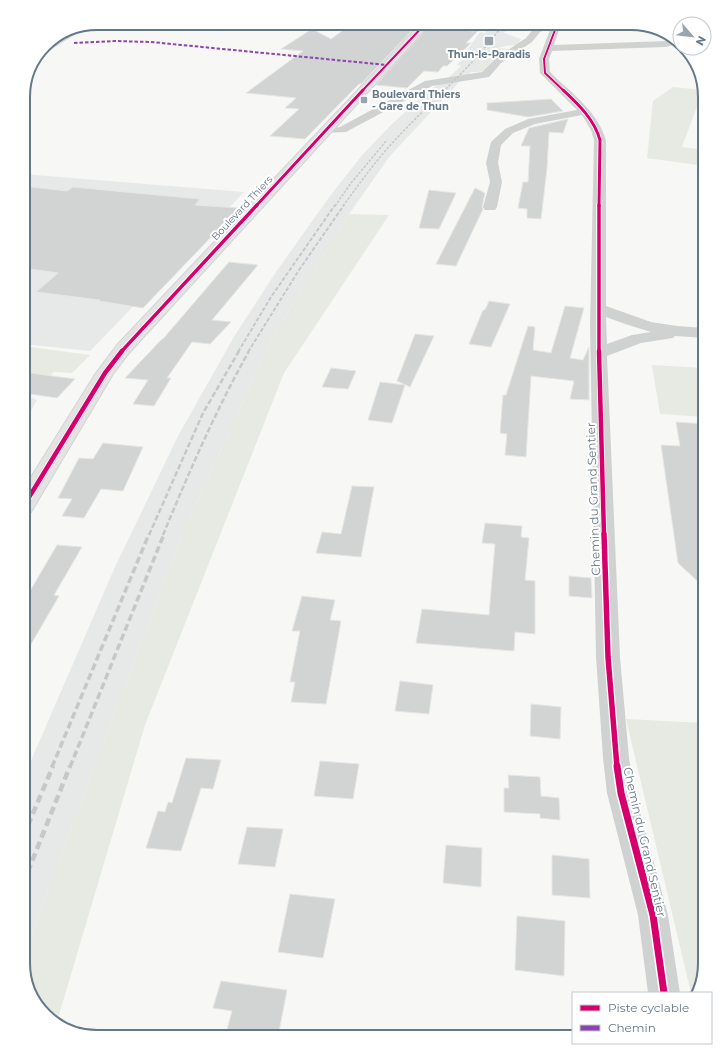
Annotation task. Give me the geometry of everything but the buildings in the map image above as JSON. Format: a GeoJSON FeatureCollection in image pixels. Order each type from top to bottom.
{"type":"FeatureCollection","features":[{"type":"Feature","properties":{"kind":"main road","name":"Boulevard Thiers"},"geometry":{"type":"LineString","coordinates":[[30,495],[105,373],[123,349],[420,30]]}},
{"type":"Feature","properties":{"kind":"street"},"geometry":{"type":"LineString","coordinates":[[326,131],[342,130],[429,83],[485,75],[499,60],[529,40],[537,30]]}},
{"type":"Feature","properties":{"kind":"street","name":"Chemin du Grand Sentier"},"geometry":{"type":"LineString","coordinates":[[555,30],[544,59],[545,73],[596,127],[600,140],[598,308],[608,657],[616,758],[621,793],[652,915],[664,992]]}},
{"type":"Feature","properties":{"kind":"street"},"geometry":{"type":"LineString","coordinates":[[549,48],[671,43]]}},
{"type":"Feature","properties":{"kind":"street"},"geometry":{"type":"LineString","coordinates":[[666,44],[672,45]]}},
{"type":"Feature","properties":{"kind":"street"},"geometry":{"type":"LineString","coordinates":[[490,207],[496,182],[492,163],[495,144],[509,131],[532,121],[583,112]]}},
{"type":"Feature","properties":{"kind":"street"},"geometry":{"type":"LineString","coordinates":[[598,308],[630,321],[687,333]]}},
{"type":"Feature","properties":{"kind":"street"},"geometry":{"type":"LineString","coordinates":[[599,337],[630,321]]}},
{"type":"Feature","properties":{"kind":"street"},"geometry":{"type":"LineString","coordinates":[[599,337],[638,338],[698,333]]}},
{"type":"Feature","properties":{"kind":"shaded area"},"geometry":{"type":"Polygon","coordinates":[[[487,30],[506,30],[504,33],[521,39],[517,45],[494,49],[478,66],[478,72],[471,72],[466,77],[448,78],[461,66],[457,65],[470,51],[467,50],[480,32],[485,33],[487,30]]]}},
{"type":"Feature","properties":{"kind":"shaded area"},"geometry":{"type":"Polygon","coordinates":[[[77,33],[50,50],[63,39],[77,33]]]}},
{"type":"Feature","properties":{"kind":"shaded area"},"geometry":{"type":"Polygon","coordinates":[[[494,49],[508,49],[492,61],[483,71],[478,72],[478,66],[494,49]]]}},
{"type":"Feature","properties":{"kind":"shaded area"},"geometry":{"type":"Polygon","coordinates":[[[461,80],[390,156],[349,214],[273,336],[182,535],[30,938],[30,763],[115,567],[178,436],[235,335],[276,272],[330,196],[363,154],[392,124],[429,90],[441,83],[461,80]]]}},
{"type":"Feature","properties":{"kind":"shaded area"},"geometry":{"type":"Polygon","coordinates":[[[673,87],[697,89],[698,104],[682,147],[698,149],[698,165],[647,158],[653,101],[673,87]]]}},
{"type":"Feature","properties":{"kind":"shaded area"},"geometry":{"type":"Polygon","coordinates":[[[30,175],[244,192],[90,351],[30,345],[30,175]]]}},
{"type":"Feature","properties":{"kind":"shaded area"},"geometry":{"type":"Polygon","coordinates":[[[349,214],[389,215],[284,373],[145,725],[58,1017],[47,1007],[35,989],[32,980],[30,963],[30,938],[182,535],[273,336],[349,214]]]}},
{"type":"Feature","properties":{"kind":"shaded area"},"geometry":{"type":"Polygon","coordinates":[[[30,347],[90,355],[72,373],[54,372],[30,392],[30,347]]]}},
{"type":"Feature","properties":{"kind":"shaded area"},"geometry":{"type":"Polygon","coordinates":[[[652,365],[698,368],[698,417],[660,414],[652,365]]]}},
{"type":"Feature","properties":{"kind":"shaded area"},"geometry":{"type":"Polygon","coordinates":[[[30,397],[37,400],[30,410],[30,397]]]}},
{"type":"Feature","properties":{"kind":"shaded area"},"geometry":{"type":"Polygon","coordinates":[[[626,719],[698,723],[698,963],[696,980],[691,992],[626,719]]]}},
{"type":"Feature","properties":{"kind":"railway"},"geometry":{"type":"LineString","coordinates":[[343,206],[389,147],[466,69],[499,30]]}},
{"type":"Feature","properties":{"kind":"railway"},"geometry":{"type":"LineString","coordinates":[[335,206],[351,183],[387,140]]}},
{"type":"Feature","properties":{"kind":"railway"},"geometry":{"type":"LineString","coordinates":[[238,352],[271,297],[335,205]]}},
{"type":"Feature","properties":{"kind":"railway"},"geometry":{"type":"LineString","coordinates":[[248,352],[299,270],[344,205]]}},
{"type":"Feature","properties":{"kind":"railway"},"geometry":{"type":"LineString","coordinates":[[149,535],[203,413],[239,351]]}},
{"type":"Feature","properties":{"kind":"railway"},"geometry":{"type":"LineString","coordinates":[[163,535],[203,442],[249,351]]}},
{"type":"Feature","properties":{"kind":"railway"},"geometry":{"type":"LineString","coordinates":[[52,767],[149,534]]}},
{"type":"Feature","properties":{"kind":"railway"},"geometry":{"type":"LineString","coordinates":[[70,767],[164,534]]}},
{"type":"Feature","properties":{"kind":"railway"},"geometry":{"type":"LineString","coordinates":[[30,820],[53,766]]}},
{"type":"Feature","properties":{"kind":"railway"},"geometry":{"type":"LineString","coordinates":[[30,866],[70,766]]}},
{"type":"Feature","properties":{"kind":"marked path"},"geometry":{"type":"LineString","coordinates":[[74,43],[115,41],[151,42],[387,65]]}},
{"type":"Feature","properties":{"kind":"cycle path"},"geometry":{"type":"LineString","coordinates":[[30,496],[105,373],[123,349],[419,30]]}},
{"type":"Feature","properties":{"kind":"cycle path"},"geometry":{"type":"LineString","coordinates":[[555,30],[544,59],[545,73],[585,112],[597,130],[600,140],[598,326],[608,657],[616,758],[621,793],[653,915],[664,992]]}},
{"type":"Feature","properties":{"kind":"place","name":"Thun-le-Paradis"},"geometry":{"type":"Point","coordinates":[489,41]}},
{"type":"Feature","properties":{"kind":"place","name":"Boulevard Thiers - Gare de Thun"},"geometry":{"type":"Point","coordinates":[364,100]}}]}
